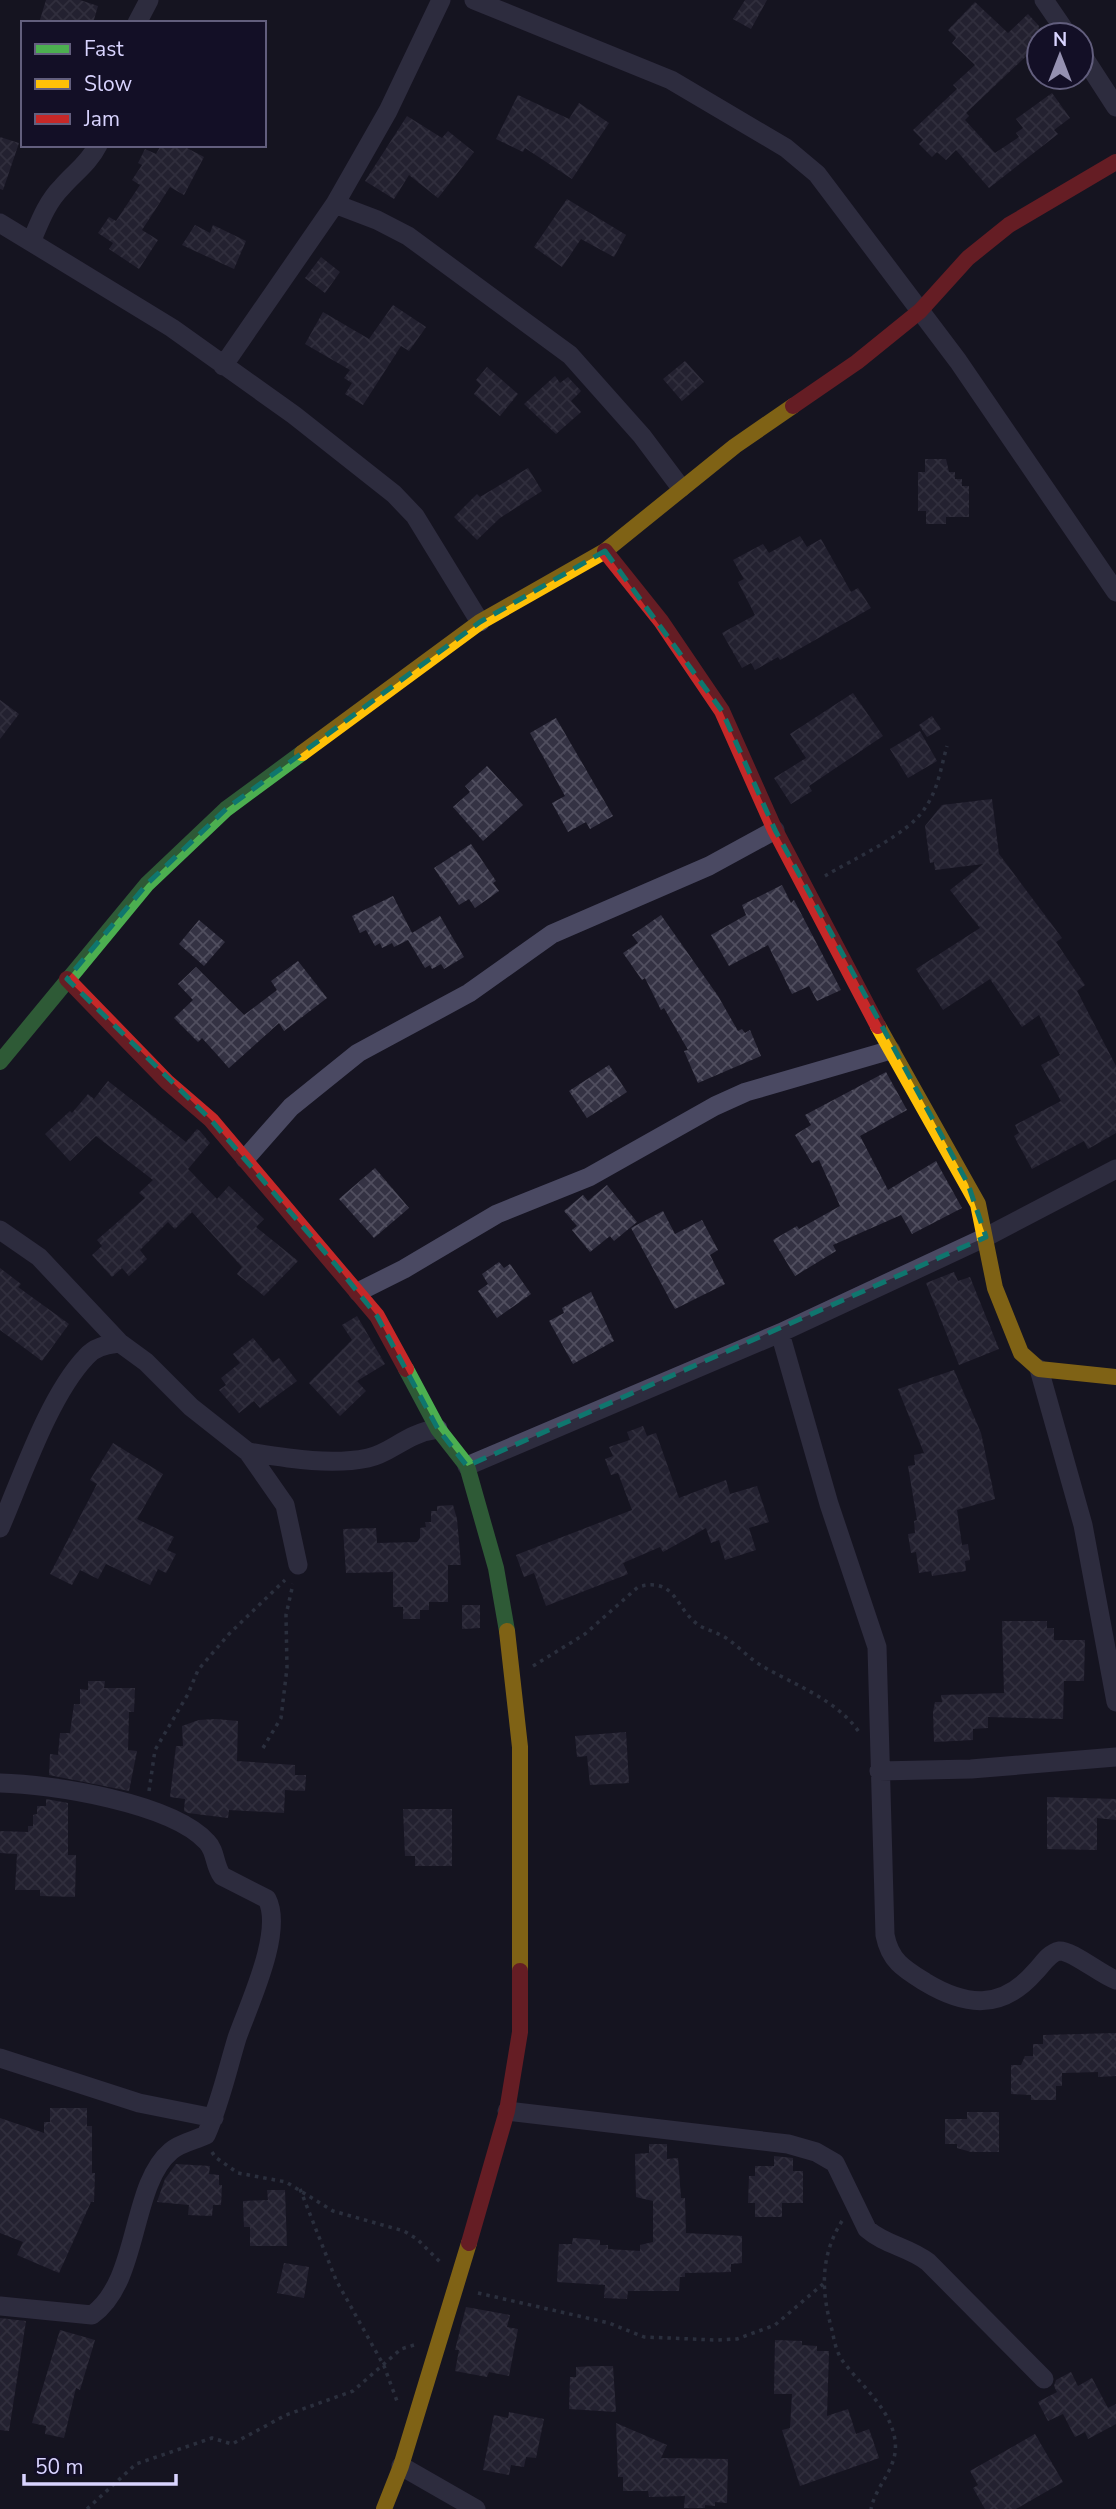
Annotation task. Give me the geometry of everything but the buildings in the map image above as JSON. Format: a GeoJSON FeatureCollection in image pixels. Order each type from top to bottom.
{"type":"FeatureCollection","features":[{"type":"Feature","properties":{"kind":"street"},"geometry":{"type":"LineString","coordinates":[[138,21],[149,0]]}},
{"type":"Feature","properties":{"kind":"street"},"geometry":{"type":"LineString","coordinates":[[223,366],[335,204],[388,111],[441,0]]}},
{"type":"Feature","properties":{"kind":"street"},"geometry":{"type":"LineString","coordinates":[[1044,0],[1058,21]]}},
{"type":"Feature","properties":{"kind":"street"},"geometry":{"type":"LineString","coordinates":[[482,1],[671,80],[786,148],[817,174],[958,361],[1116,592]]}},
{"type":"Feature","properties":{"kind":"street"},"geometry":{"type":"LineString","coordinates":[[1095,68],[1108,82],[1116,107]]}},
{"type":"Feature","properties":{"kind":"street"},"geometry":{"type":"LineString","coordinates":[[32,240],[43,213],[97,147]]}},
{"type":"Feature","properties":{"kind":"street"},"geometry":{"type":"LineString","coordinates":[[1,1057],[148,884],[226,809],[480,622],[605,551],[735,446],[857,362],[920,311],[968,258],[1009,225],[1116,162]]}},
{"type":"Feature","properties":{"kind":"street"},"geometry":{"type":"LineString","coordinates":[[335,204],[377,219],[408,236],[570,355],[642,436],[681,488]]}},
{"type":"Feature","properties":{"kind":"street"},"geometry":{"type":"LineString","coordinates":[[0,223],[32,240],[172,328],[294,415],[394,494],[415,516],[480,622]]}},
{"type":"Feature","properties":{"kind":"street"},"geometry":{"type":"LineString","coordinates":[[605,551],[661,621],[722,710],[775,830],[891,1050],[978,1204],[995,1288],[1010,1332],[1021,1353],[1039,1369],[1083,1525],[1116,1702]]}},
{"type":"Feature","properties":{"kind":"street"},"geometry":{"type":"LineString","coordinates":[[245,1159],[291,1107],[358,1053],[469,993],[552,934],[709,866],[775,830]]}},
{"type":"Feature","properties":{"kind":"street"},"geometry":{"type":"LineString","coordinates":[[67,979],[167,1082],[211,1120],[358,1292],[396,1350],[438,1429],[467,1466],[496,1568],[513,1680],[522,1796],[523,1996],[507,2111],[401,2466],[384,2509]]}},
{"type":"Feature","properties":{"kind":"street"},"geometry":{"type":"LineString","coordinates":[[358,1292],[404,1269],[498,1214],[589,1177],[725,1101],[746,1092],[891,1050]]}},
{"type":"Feature","properties":{"kind":"street"},"geometry":{"type":"LineString","coordinates":[[467,1466],[780,1333],[986,1237],[1116,1169]]}},
{"type":"Feature","properties":{"kind":"street"},"geometry":{"type":"LineString","coordinates":[[0,1230],[38,1257],[120,1342],[146,1362],[191,1407],[248,1452],[285,1505],[298,1565]]}},
{"type":"Feature","properties":{"kind":"street"},"geometry":{"type":"LineString","coordinates":[[780,1333],[830,1504],[877,1647],[885,1936],[893,1960],[960,2000],[991,1999],[1017,1990],[1050,1956],[1060,1951],[1069,1953],[1101,1975],[1116,1980]]}},
{"type":"Feature","properties":{"kind":"street"},"geometry":{"type":"LineString","coordinates":[[0,1528],[64,1388],[87,1356],[101,1346],[120,1342]]}},
{"type":"Feature","properties":{"kind":"street"},"geometry":{"type":"LineString","coordinates":[[1039,1369],[1116,1377]]}},
{"type":"Feature","properties":{"kind":"street"},"geometry":{"type":"LineString","coordinates":[[248,1452],[304,1459],[364,1458],[415,1434],[438,1429]]}},
{"type":"Feature","properties":{"kind":"street"},"geometry":{"type":"LineString","coordinates":[[879,1765],[971,1769],[1116,1757]]}},
{"type":"Feature","properties":{"kind":"street"},"geometry":{"type":"LineString","coordinates":[[0,1783],[73,1790],[182,1822],[205,1840],[222,1876],[234,1885],[260,1893],[270,1906],[271,1919],[258,1988],[237,2037],[210,2126],[172,2150],[156,2170],[132,2244],[106,2306],[92,2315],[0,2306]]}},
{"type":"Feature","properties":{"kind":"street"},"geometry":{"type":"LineString","coordinates":[[0,2058],[210,2126]]}},
{"type":"Feature","properties":{"kind":"street"},"geometry":{"type":"LineString","coordinates":[[507,2111],[788,2144],[816,2152],[835,2163],[863,2224],[876,2236],[914,2251],[928,2262],[1044,2379]]}},
{"type":"Feature","properties":{"kind":"street"},"geometry":{"type":"LineString","coordinates":[[401,2466],[476,2509]]}},
{"type":"Feature","properties":{"kind":"path"},"geometry":{"type":"LineString","coordinates":[[806,888],[895,834],[924,810],[937,784],[947,746]]}},
{"type":"Feature","properties":{"kind":"path"},"geometry":{"type":"LineString","coordinates":[[263,1748],[281,1718],[287,1668],[286,1615],[298,1565]]}},
{"type":"Feature","properties":{"kind":"path"},"geometry":{"type":"LineString","coordinates":[[160,1814],[149,1798],[149,1770],[155,1750],[188,1694],[198,1670],[298,1565]]}},
{"type":"Feature","properties":{"kind":"path"},"geometry":{"type":"LineString","coordinates":[[513,1680],[585,1634],[638,1587],[661,1587],[671,1591],[690,1618],[701,1627],[729,1640],[758,1664],[844,1713],[879,1765]]}},
{"type":"Feature","properties":{"kind":"path"},"geometry":{"type":"LineString","coordinates":[[210,2126],[215,2157],[238,2173],[300,2188],[333,2211],[404,2231],[417,2239],[455,2284],[609,2323],[644,2337],[682,2340],[737,2339],[766,2329],[823,2284]]}},
{"type":"Feature","properties":{"kind":"path"},"geometry":{"type":"LineString","coordinates":[[300,2188],[336,2280],[384,2365]]}},
{"type":"Feature","properties":{"kind":"path"},"geometry":{"type":"LineString","coordinates":[[853,2205],[827,2253],[823,2284],[840,2356],[882,2410],[894,2437],[891,2468],[874,2496],[871,2509]]}},
{"type":"Feature","properties":{"kind":"path"},"geometry":{"type":"LineString","coordinates":[[87,2509],[136,2465],[212,2438],[232,2444],[286,2415],[353,2391],[406,2346],[437,2343]]}},
{"type":"Feature","properties":{"kind":"highlighted area"},"geometry":{"type":"Polygon","coordinates":[[[605,551],[722,711],[775,830],[968,1184],[986,1237],[467,1466],[438,1429],[377,1316],[335,1264],[211,1120],[67,979],[147,884],[226,809],[480,622],[605,551]]]}},
{"type":"Feature","properties":{"kind":"traffic: fast"},"geometry":{"type":"LineString","coordinates":[[0,1062],[147,884],[226,809],[302,753]]}},
{"type":"Feature","properties":{"kind":"traffic: fast"},"geometry":{"type":"LineString","coordinates":[[406,1369],[438,1429],[467,1466],[496,1568],[507,1631]]}},
{"type":"Feature","properties":{"kind":"traffic: slow"},"geometry":{"type":"LineString","coordinates":[[302,753],[480,622],[605,551],[735,446],[793,406]]}},
{"type":"Feature","properties":{"kind":"traffic: slow"},"geometry":{"type":"LineString","coordinates":[[878,1026],[978,1204],[995,1288],[1021,1353],[1039,1369],[1116,1377]]}},
{"type":"Feature","properties":{"kind":"traffic: slow"},"geometry":{"type":"LineString","coordinates":[[507,1631],[520,1747],[520,1971]]}},
{"type":"Feature","properties":{"kind":"traffic: slow"},"geometry":{"type":"LineString","coordinates":[[384,2509],[401,2466],[469,2243]]}},
{"type":"Feature","properties":{"kind":"traffic: jam"},"geometry":{"type":"LineString","coordinates":[[793,406],[857,362],[920,311],[968,258],[1009,225],[1116,162]]}},
{"type":"Feature","properties":{"kind":"traffic: jam"},"geometry":{"type":"LineString","coordinates":[[605,551],[661,621],[722,711],[775,830],[878,1026]]}},
{"type":"Feature","properties":{"kind":"traffic: jam"},"geometry":{"type":"LineString","coordinates":[[67,979],[167,1082],[211,1120],[377,1316],[406,1369]]}},
{"type":"Feature","properties":{"kind":"traffic: jam"},"geometry":{"type":"LineString","coordinates":[[469,2243],[507,2111],[520,2032],[520,1971]]}}]}
